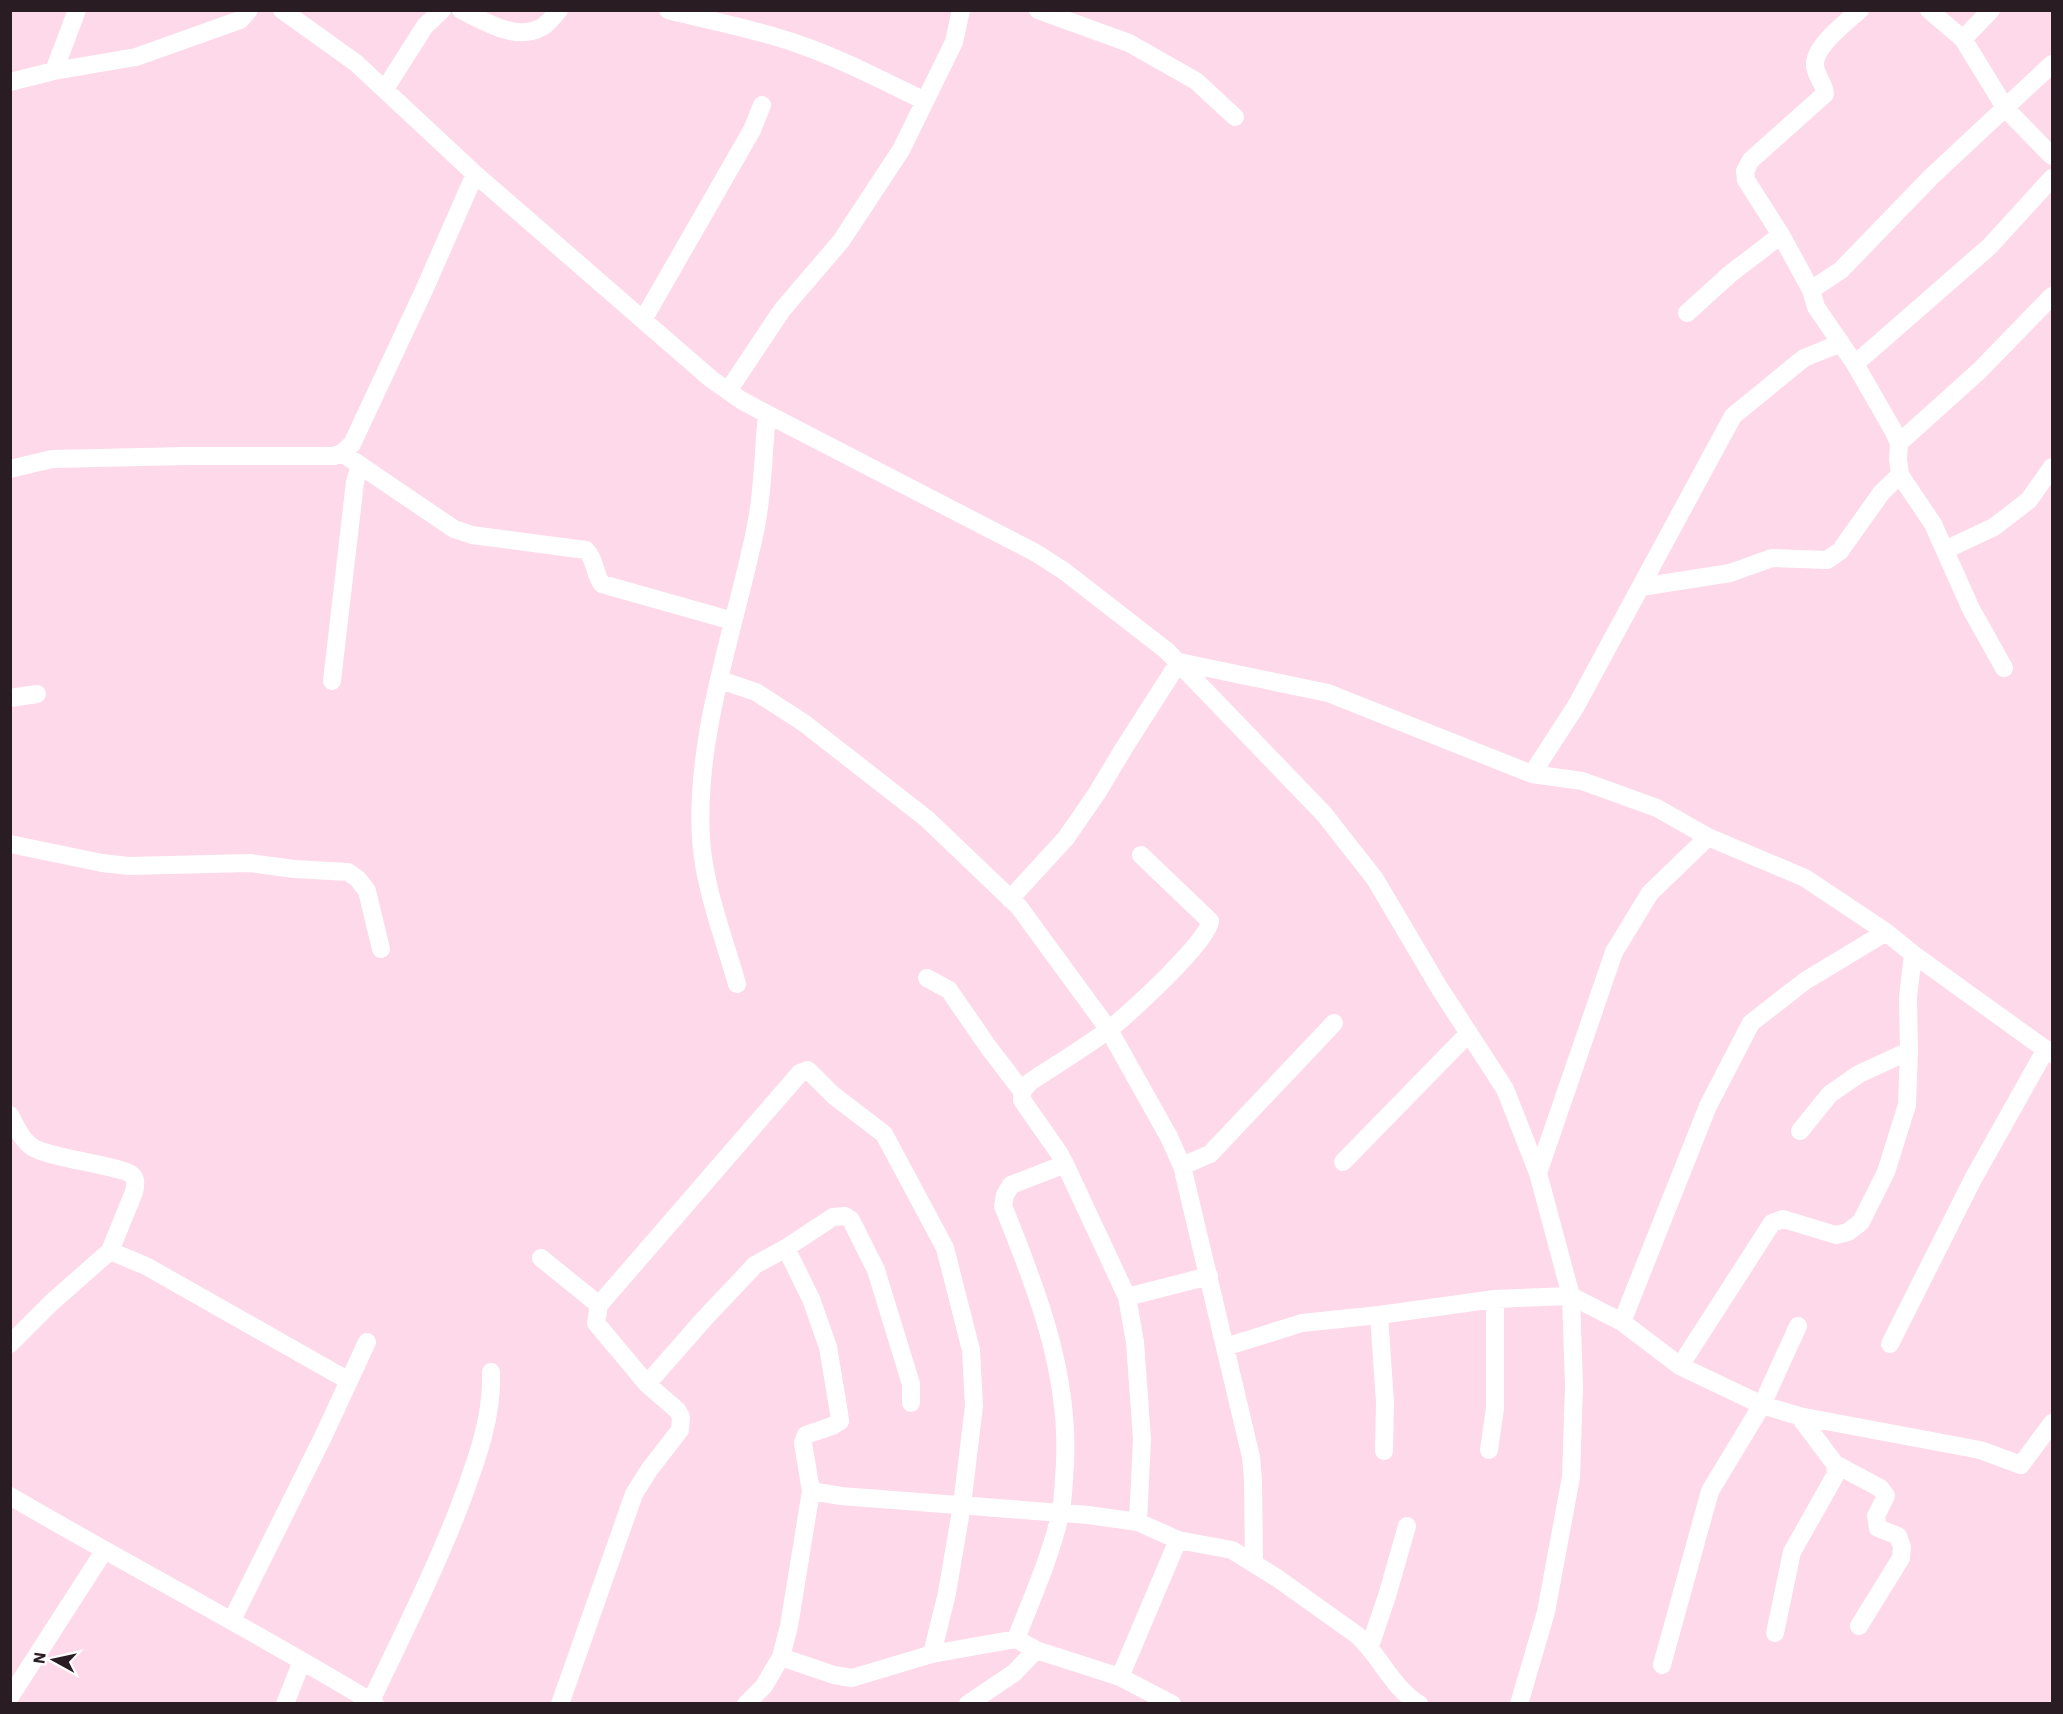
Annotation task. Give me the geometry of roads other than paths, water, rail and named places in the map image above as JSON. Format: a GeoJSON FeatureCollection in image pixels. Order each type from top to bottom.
{"type":"FeatureCollection","features":[{"type":"Feature","properties":{"kind":"street"},"geometry":{"type":"LineString","coordinates":[[54,71],[77,10]]}},
{"type":"Feature","properties":{"kind":"street"},"geometry":{"type":"LineString","coordinates":[[10,82],[54,71],[136,57],[240,20],[249,10]]}},
{"type":"Feature","properties":{"kind":"street"},"geometry":{"type":"LineString","coordinates":[[282,10],[356,63],[475,174],[711,379],[767,414],[1036,553],[1064,571],[1179,662],[1324,814],[1375,879],[1505,1089],[1538,1173],[1571,1296],[1574,1386],[1571,1477],[1546,1611],[1519,1704]]}},
{"type":"Feature","properties":{"kind":"street"},"geometry":{"type":"LineString","coordinates":[[385,89],[424,26],[442,10]]}},
{"type":"Feature","properties":{"kind":"street"},"geometry":{"type":"LineString","coordinates":[[461,10],[500,28],[516,32],[543,27],[559,10]]}},
{"type":"Feature","properties":{"kind":"street"},"geometry":{"type":"LineString","coordinates":[[668,10],[748,29],[798,44],[852,66],[925,101]]}},
{"type":"Feature","properties":{"kind":"street"},"geometry":{"type":"LineString","coordinates":[[728,390],[782,310],[847,231],[901,150],[954,42],[961,10]]}},
{"type":"Feature","properties":{"kind":"street"},"geometry":{"type":"LineString","coordinates":[[1038,10],[1129,43],[1196,81],[1235,117]]}},
{"type":"Feature","properties":{"kind":"street"},"geometry":{"type":"LineString","coordinates":[[1860,10],[1836,31],[1816,55],[1815,69],[1824,85],[1824,93],[1751,160],[1745,171],[1746,180],[1811,290],[1816,307],[1855,364],[1899,443],[1900,475],[1933,524],[1971,609],[2004,668]]}},
{"type":"Feature","properties":{"kind":"street"},"geometry":{"type":"LineString","coordinates":[[1929,10],[1963,39],[2006,109],[2052,156]]}},
{"type":"Feature","properties":{"kind":"street"},"geometry":{"type":"LineString","coordinates":[[1963,39],[1991,10]]}},
{"type":"Feature","properties":{"kind":"street"},"geometry":{"type":"LineString","coordinates":[[1811,290],[1840,270],[1931,177],[2052,64]]}},
{"type":"Feature","properties":{"kind":"street"},"geometry":{"type":"LineString","coordinates":[[643,320],[752,129],[762,105]]}},
{"type":"Feature","properties":{"kind":"street"},"geometry":{"type":"LineString","coordinates":[[10,469],[52,459],[334,456],[342,453],[352,444],[475,174]]}},
{"type":"Feature","properties":{"kind":"street"},"geometry":{"type":"LineString","coordinates":[[1855,364],[1990,246],[2052,178]]}},
{"type":"Feature","properties":{"kind":"street"},"geometry":{"type":"LineString","coordinates":[[1687,313],[1730,274],[1781,236]]}},
{"type":"Feature","properties":{"kind":"street"},"geometry":{"type":"LineString","coordinates":[[1899,443],[1978,371],[2052,296]]}},
{"type":"Feature","properties":{"kind":"street"},"geometry":{"type":"LineString","coordinates":[[1532,774],[1576,706],[1733,416],[1804,358],[1841,342]]}},
{"type":"Feature","properties":{"kind":"street"},"geometry":{"type":"LineString","coordinates":[[737,984],[706,873],[701,819],[706,748],[733,621],[755,534],[767,414]]}},
{"type":"Feature","properties":{"kind":"street"},"geometry":{"type":"LineString","coordinates":[[342,453],[454,529],[472,536],[586,550],[592,556],[602,584],[733,621]]}},
{"type":"Feature","properties":{"kind":"street"},"geometry":{"type":"LineString","coordinates":[[332,681],[355,482],[360,465]]}},
{"type":"Feature","properties":{"kind":"street"},"geometry":{"type":"LineString","coordinates":[[1946,550],[1994,527],[2029,500],[2052,467]]}},
{"type":"Feature","properties":{"kind":"street"},"geometry":{"type":"LineString","coordinates":[[1641,587],[1730,573],[1772,558],[1827,560],[1840,551],[1882,492],[1900,475]]}},
{"type":"Feature","properties":{"kind":"street"},"geometry":{"type":"LineString","coordinates":[[1179,662],[1328,693],[1532,774],[1582,780],[1657,808],[1708,837],[1804,878],[1886,932],[2049,1052],[1973,1179],[1890,1344]]}},
{"type":"Feature","properties":{"kind":"street"},"geometry":{"type":"LineString","coordinates":[[1010,899],[1066,838],[1179,662]]}},
{"type":"Feature","properties":{"kind":"street"},"geometry":{"type":"LineString","coordinates":[[720,680],[756,692],[804,723],[927,819],[1019,907],[1109,1030],[1182,1166],[1251,1457],[1254,1562]]}},
{"type":"Feature","properties":{"kind":"street"},"geometry":{"type":"LineString","coordinates":[[10,698],[37,694]]}},
{"type":"Feature","properties":{"kind":"street"},"geometry":{"type":"LineString","coordinates":[[1538,1173],[1614,952],[1650,893],[1708,837]]}},
{"type":"Feature","properties":{"kind":"street"},"geometry":{"type":"LineString","coordinates":[[10,844],[102,863],[129,866],[250,863],[294,869],[348,872],[358,879],[367,891],[381,949]]}},
{"type":"Feature","properties":{"kind":"street"},"geometry":{"type":"LineString","coordinates":[[1022,1091],[1030,1082],[1109,1030],[1158,986],[1205,936],[1211,926],[1210,921],[1141,855]]}},
{"type":"Feature","properties":{"kind":"street"},"geometry":{"type":"LineString","coordinates":[[1622,1322],[1708,1106],[1751,1023],[1805,981],[1886,932]]}},
{"type":"Feature","properties":{"kind":"street"},"geometry":{"type":"LineString","coordinates":[[1680,1366],[1772,1223],[1783,1219],[1836,1235],[1848,1232],[1861,1222],[1886,1172],[1907,1105],[1908,997],[1913,954]]}},
{"type":"Feature","properties":{"kind":"street"},"geometry":{"type":"LineString","coordinates":[[927,978],[949,990],[1022,1091],[1022,1100],[1065,1164],[1127,1298],[1135,1342],[1142,1439],[1138,1522]]}},
{"type":"Feature","properties":{"kind":"street"},"geometry":{"type":"LineString","coordinates":[[1182,1166],[1210,1154],[1334,1023]]}},
{"type":"Feature","properties":{"kind":"street"},"geometry":{"type":"LineString","coordinates":[[1343,1162],[1469,1033]]}},
{"type":"Feature","properties":{"kind":"street"},"geometry":{"type":"LineString","coordinates":[[1800,1131],[1830,1094],[1859,1074],[1909,1051]]}},
{"type":"Feature","properties":{"kind":"street"},"geometry":{"type":"LineString","coordinates":[[560,1704],[634,1494],[649,1470],[680,1430],[681,1417],[677,1410],[647,1384],[596,1323],[599,1305],[800,1073],[808,1070],[832,1095],[884,1134],[945,1248],[971,1350],[974,1406],[962,1505],[933,1654]]}},
{"type":"Feature","properties":{"kind":"street"},"geometry":{"type":"LineString","coordinates":[[10,1344],[110,1251],[135,1192],[136,1182],[132,1174],[36,1150],[12,1127]]}},
{"type":"Feature","properties":{"kind":"street"},"geometry":{"type":"LineString","coordinates":[[1016,1639],[1046,1564],[1060,1513],[1066,1455],[1062,1384],[1030,1272],[1003,1206],[1005,1195],[1011,1185],[1065,1164]]}},
{"type":"Feature","properties":{"kind":"street"},"geometry":{"type":"LineString","coordinates":[[647,1384],[755,1265],[833,1217],[845,1216],[851,1220],[876,1270],[911,1384],[911,1403]]}},
{"type":"Feature","properties":{"kind":"street"},"geometry":{"type":"LineString","coordinates":[[746,1704],[764,1686],[782,1657],[789,1626],[811,1491],[803,1443],[806,1435],[840,1421],[828,1347],[811,1299],[786,1248]]}},
{"type":"Feature","properties":{"kind":"street"},"geometry":{"type":"LineString","coordinates":[[110,1251],[146,1266],[348,1381]]}},
{"type":"Feature","properties":{"kind":"street"},"geometry":{"type":"LineString","coordinates":[[541,1258],[599,1305]]}},
{"type":"Feature","properties":{"kind":"street"},"geometry":{"type":"LineString","coordinates":[[1127,1298],[1209,1276]]}},
{"type":"Feature","properties":{"kind":"street"},"geometry":{"type":"LineString","coordinates":[[1225,1347],[1302,1323],[1495,1299],[1571,1296],[1622,1322],[1680,1366],[1762,1405],[1799,1416],[1980,1450],[2020,1465],[2052,1423]]}},
{"type":"Feature","properties":{"kind":"street"},"geometry":{"type":"LineString","coordinates":[[1489,1450],[1494,1408],[1495,1299]]}},
{"type":"Feature","properties":{"kind":"street"},"geometry":{"type":"LineString","coordinates":[[1379,1315],[1385,1403],[1384,1451]]}},
{"type":"Feature","properties":{"kind":"street"},"geometry":{"type":"LineString","coordinates":[[1662,1665],[1710,1491],[1762,1405],[1798,1326]]}},
{"type":"Feature","properties":{"kind":"street"},"geometry":{"type":"LineString","coordinates":[[232,1620],[367,1342]]}},
{"type":"Feature","properties":{"kind":"street"},"geometry":{"type":"LineString","coordinates":[[10,1496],[373,1702],[439,1560],[477,1461],[487,1413],[491,1372]]}},
{"type":"Feature","properties":{"kind":"street"},"geometry":{"type":"LineString","coordinates":[[1799,1416],[1835,1464],[1880,1488],[1886,1496],[1876,1516],[1878,1528],[1898,1536],[1902,1546],[1901,1558],[1859,1626]]}},
{"type":"Feature","properties":{"kind":"street"},"geometry":{"type":"LineString","coordinates":[[1775,1633],[1792,1552],[1836,1474],[1835,1464]]}},
{"type":"Feature","properties":{"kind":"street"},"geometry":{"type":"LineString","coordinates":[[811,1491],[841,1496],[1060,1513],[1138,1522],[1178,1540],[1232,1550],[1254,1562],[1370,1646],[1396,1683],[1419,1704]]}},
{"type":"Feature","properties":{"kind":"street"},"geometry":{"type":"LineString","coordinates":[[1370,1646],[1407,1526]]}},
{"type":"Feature","properties":{"kind":"street"},"geometry":{"type":"LineString","coordinates":[[1120,1677],[1178,1540]]}},
{"type":"Feature","properties":{"kind":"street"},"geometry":{"type":"LineString","coordinates":[[10,1697],[104,1551]]}},
{"type":"Feature","properties":{"kind":"street"},"geometry":{"type":"LineString","coordinates":[[782,1657],[834,1675],[852,1677],[933,1654],[1016,1639],[1036,1650],[1120,1677],[1172,1704]]}},
{"type":"Feature","properties":{"kind":"street"},"geometry":{"type":"LineString","coordinates":[[968,1704],[1014,1673],[1036,1650]]}},
{"type":"Feature","properties":{"kind":"street"},"geometry":{"type":"LineString","coordinates":[[285,1704],[302,1661]]}}]}
